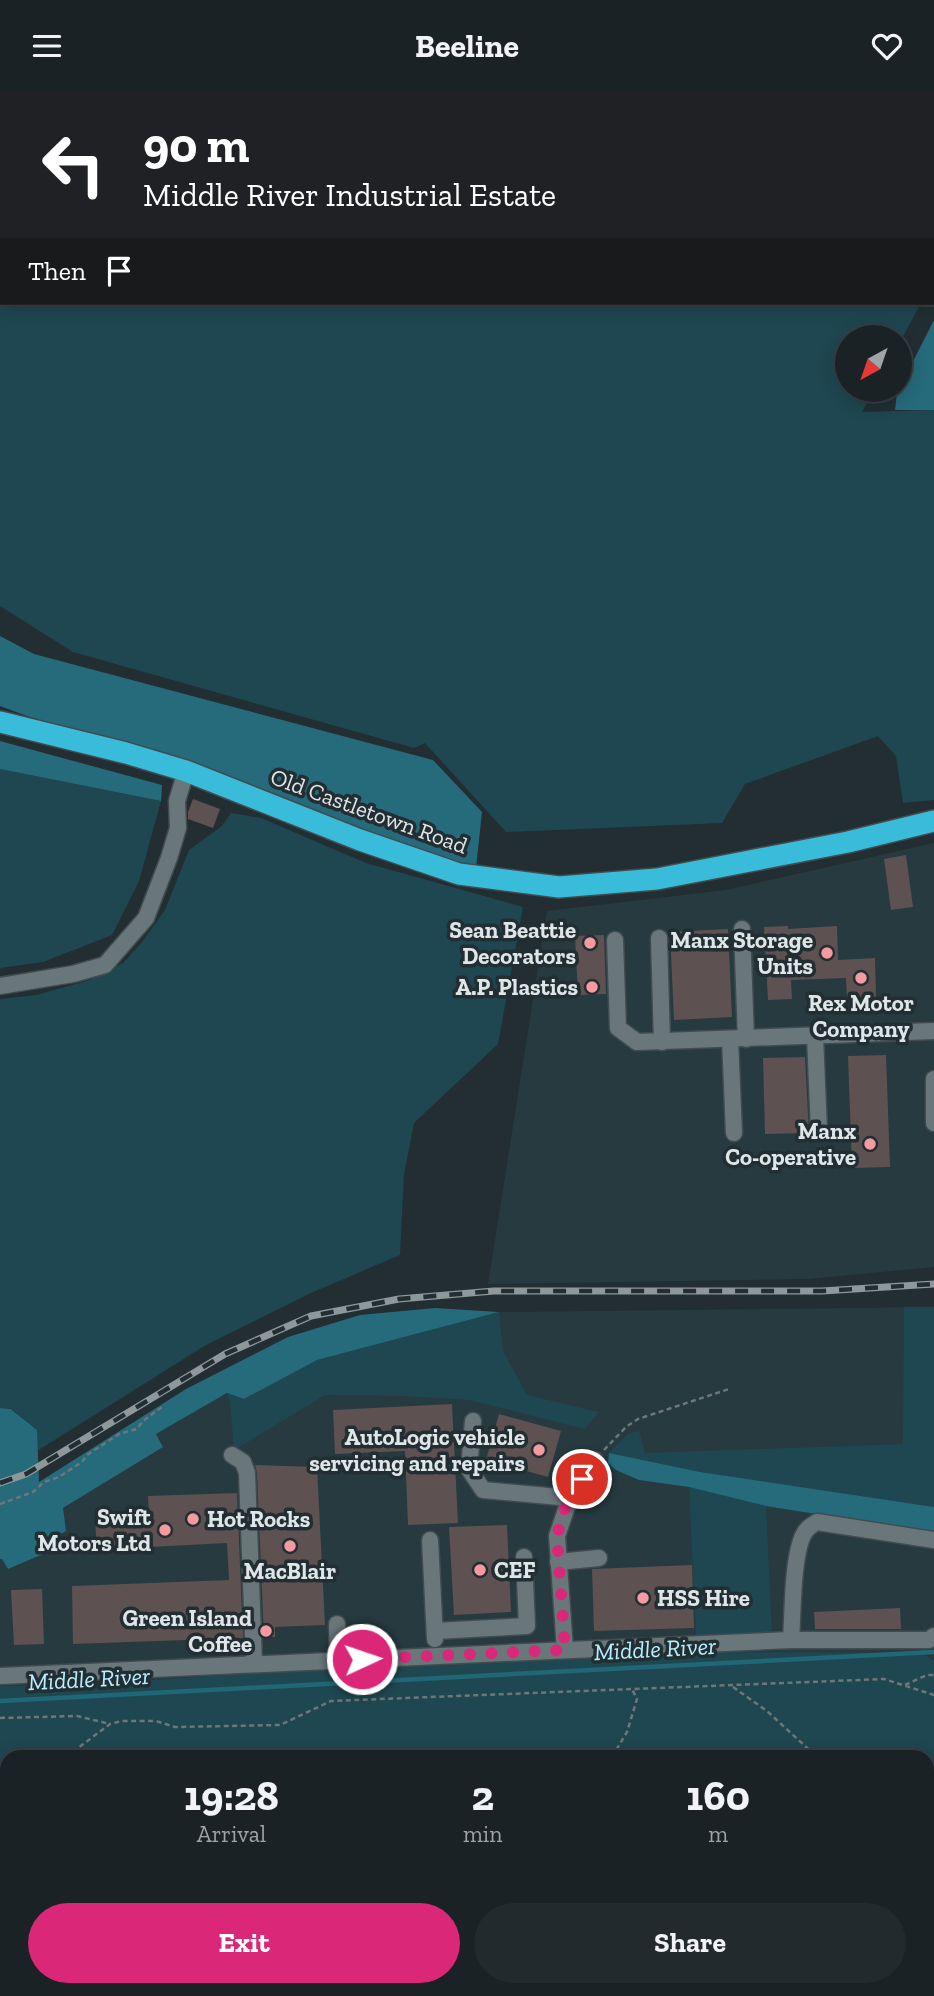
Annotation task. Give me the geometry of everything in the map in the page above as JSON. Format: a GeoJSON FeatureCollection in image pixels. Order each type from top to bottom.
{"type":"FeatureCollection","features":[{"type":"Feature","properties":{"kind":"highway","name":"Old Castletown Road"},"geometry":{"type":"LineString","coordinates":[[0,722],[126,753],[186,771],[360,840],[459,874],[559,887],[657,879],[848,842],[934,821]]}},
{"type":"Feature","properties":{"kind":"street"},"geometry":{"type":"LineString","coordinates":[[0,986],[73,974],[104,965],[146,918],[178,828],[177,801],[186,771]]}},
{"type":"Feature","properties":{"kind":"street"},"geometry":{"type":"LineString","coordinates":[[734,1133],[742,929]]}},
{"type":"Feature","properties":{"kind":"street"},"geometry":{"type":"LineString","coordinates":[[659,938],[662,1042]]}},
{"type":"Feature","properties":{"kind":"street"},"geometry":{"type":"LineString","coordinates":[[615,940],[618,1028],[637,1042],[934,1031]]}},
{"type":"Feature","properties":{"kind":"street"},"geometry":{"type":"LineString","coordinates":[[815,1036],[819,1131]]}},
{"type":"Feature","properties":{"kind":"street"},"geometry":{"type":"LineString","coordinates":[[934,1079],[934,1123]]}},
{"type":"Feature","properties":{"kind":"street"},"geometry":{"type":"LineString","coordinates":[[473,1421],[469,1469],[483,1490],[570,1498]]}},
{"type":"Feature","properties":{"kind":"street"},"geometry":{"type":"LineString","coordinates":[[232,1455],[243,1462],[247,1473],[254,1663]]}},
{"type":"Feature","properties":{"kind":"street"},"geometry":{"type":"LineString","coordinates":[[565,1650],[557,1536],[570,1498],[595,1460]]}},
{"type":"Feature","properties":{"kind":"street"},"geometry":{"type":"LineString","coordinates":[[792,1640],[797,1554],[803,1534],[808,1528],[817,1522],[934,1540]]}},
{"type":"Feature","properties":{"kind":"street"},"geometry":{"type":"LineString","coordinates":[[430,1540],[436,1655]]}},
{"type":"Feature","properties":{"kind":"street"},"geometry":{"type":"LineString","coordinates":[[435,1631],[527,1626],[524,1557]]}},
{"type":"Feature","properties":{"kind":"street"},"geometry":{"type":"LineString","coordinates":[[558,1562],[599,1558]]}},
{"type":"Feature","properties":{"kind":"street"},"geometry":{"type":"LineString","coordinates":[[337,1624],[338,1660]]}},
{"type":"Feature","properties":{"kind":"street"},"geometry":{"type":"LineString","coordinates":[[515,1627],[516,1652]]}},
{"type":"Feature","properties":{"kind":"street"},"geometry":{"type":"LineString","coordinates":[[0,1677],[254,1663],[792,1640],[929,1640],[934,1636]]}},
{"type":"Feature","properties":{"kind":"path"},"geometry":{"type":"LineString","coordinates":[[595,1460],[626,1427],[638,1419],[729,1389]]}},
{"type":"Feature","properties":{"kind":"path"},"geometry":{"type":"LineString","coordinates":[[0,1504],[33,1492],[44,1482],[59,1477],[119,1434],[137,1429],[162,1407]]}},
{"type":"Feature","properties":{"kind":"path"},"geometry":{"type":"LineString","coordinates":[[905,1685],[927,1675],[934,1675]]}},
{"type":"Feature","properties":{"kind":"path"},"geometry":{"type":"LineString","coordinates":[[75,1750],[110,1724],[122,1721],[156,1721],[175,1727],[280,1725],[331,1701],[884,1679],[934,1695]]}},
{"type":"Feature","properties":{"kind":"path"},"geometry":{"type":"LineString","coordinates":[[730,1685],[767,1711],[809,1750]]}},
{"type":"Feature","properties":{"kind":"path"},"geometry":{"type":"LineString","coordinates":[[616,1750],[627,1732],[637,1699],[632,1689]]}},
{"type":"Feature","properties":{"kind":"path"},"geometry":{"type":"LineString","coordinates":[[0,1718],[77,1716],[110,1724]]}},
{"type":"Feature","properties":{"kind":"shaded area"},"geometry":{"type":"Polygon","coordinates":[[[0,305],[920,305],[909,325],[835,325],[835,403],[867,403],[862,412],[934,410],[934,800],[903,803],[896,756],[878,736],[745,784],[722,823],[506,832],[425,743],[414,748],[73,652],[0,606],[0,305]]]}},
{"type":"Feature","properties":{"kind":"shaded area"},"geometry":{"type":"Polygon","coordinates":[[[934,320],[934,410],[895,410],[896,403],[912,403],[912,363],[934,320]]]}},
{"type":"Feature","properties":{"kind":"shaded area"},"geometry":{"type":"Polygon","coordinates":[[[0,636],[34,654],[433,760],[482,812],[476,868],[379,841],[206,769],[0,706],[0,636]]]}},
{"type":"Feature","properties":{"kind":"shaded area"},"geometry":{"type":"Polygon","coordinates":[[[0,741],[162,785],[161,801],[0,769],[0,741]]]}},
{"type":"Feature","properties":{"kind":"shaded area"},"geometry":{"type":"Polygon","coordinates":[[[0,769],[161,801],[139,881],[112,935],[43,962],[0,968],[0,769]]]}},
{"type":"Feature","properties":{"kind":"shaded area"},"geometry":{"type":"Polygon","coordinates":[[[231,813],[261,818],[366,863],[523,907],[498,1044],[414,1123],[404,1174],[400,1255],[311,1293],[206,1345],[37,1451],[37,1430],[12,1409],[0,1408],[0,999],[36,995],[90,980],[123,963],[165,910],[189,850],[222,826],[231,813]]]}},
{"type":"Feature","properties":{"kind":"shaded area"},"geometry":{"type":"Polygon","coordinates":[[[934,843],[934,1267],[809,1279],[488,1284],[547,911],[726,890],[934,843]]]}},
{"type":"Feature","properties":{"kind":"shaded area"},"geometry":{"type":"Polygon","coordinates":[[[904,1307],[934,1307],[934,1507],[700,1472],[609,1453],[629,1433],[639,1431],[645,1453],[903,1444],[904,1307]]]}},
{"type":"Feature","properties":{"kind":"shaded area"},"geometry":{"type":"Polygon","coordinates":[[[934,1307],[934,1661],[923,1653],[249,1673],[110,1683],[0,1686],[0,1559],[46,1542],[63,1508],[163,1446],[156,1434],[227,1393],[317,1360],[499,1312],[934,1307]]]}},
{"type":"Feature","properties":{"kind":"shaded area"},"geometry":{"type":"Polygon","coordinates":[[[435,1308],[499,1312],[317,1360],[244,1399],[227,1393],[156,1434],[163,1447],[63,1508],[66,1531],[46,1542],[48,1552],[8,1569],[0,1559],[0,1408],[11,1409],[37,1430],[39,1482],[186,1389],[288,1337],[360,1315],[435,1308]]]}},
{"type":"Feature","properties":{"kind":"shaded area"},"geometry":{"type":"Polygon","coordinates":[[[499,1312],[503,1351],[527,1395],[599,1412],[585,1429],[470,1400],[325,1395],[234,1450],[227,1393],[244,1399],[317,1360],[499,1312]]]}},
{"type":"Feature","properties":{"kind":"shaded area"},"geometry":{"type":"Polygon","coordinates":[[[609,1453],[700,1472],[934,1507],[934,1533],[766,1506],[689,1487],[639,1480],[616,1470],[608,1463],[609,1453]]]}},
{"type":"Feature","properties":{"kind":"shaded area"},"geometry":{"type":"Polygon","coordinates":[[[689,1487],[766,1506],[772,1633],[696,1637],[689,1487]]]}},
{"type":"Feature","properties":{"kind":"shaded area"},"geometry":{"type":"Polygon","coordinates":[[[700,1652],[923,1653],[934,1661],[934,1750],[0,1750],[0,1686],[110,1683],[249,1673],[700,1652]]]}},
{"type":"Feature","properties":{"kind":"building"},"geometry":{"type":"Polygon","coordinates":[[[193,799],[220,809],[213,828],[188,819],[193,799]]]}},
{"type":"Feature","properties":{"kind":"building"},"geometry":{"type":"Polygon","coordinates":[[[906,855],[913,907],[891,910],[884,859],[906,855]]]}},
{"type":"Feature","properties":{"kind":"building"},"geometry":{"type":"Polygon","coordinates":[[[788,926],[788,929],[837,926],[838,960],[875,958],[876,997],[847,998],[846,978],[791,980],[792,999],[768,1000],[764,927],[788,926]]]}},
{"type":"Feature","properties":{"kind":"building"},"geometry":{"type":"Polygon","coordinates":[[[728,929],[732,1017],[674,1020],[670,932],[728,929]]]}},
{"type":"Feature","properties":{"kind":"building"},"geometry":{"type":"Polygon","coordinates":[[[604,935],[606,994],[578,995],[575,936],[604,935]]]}},
{"type":"Feature","properties":{"kind":"building"},"geometry":{"type":"Polygon","coordinates":[[[886,1055],[890,1167],[852,1168],[848,1056],[886,1055]]]}},
{"type":"Feature","properties":{"kind":"building"},"geometry":{"type":"Polygon","coordinates":[[[805,1057],[809,1133],[765,1134],[763,1058],[805,1057]]]}},
{"type":"Feature","properties":{"kind":"building"},"geometry":{"type":"Polygon","coordinates":[[[452,1404],[458,1523],[408,1525],[405,1451],[335,1454],[333,1410],[452,1404]]]}},
{"type":"Feature","properties":{"kind":"building"},"geometry":{"type":"Polygon","coordinates":[[[499,1414],[561,1431],[548,1477],[486,1460],[499,1414]]]}},
{"type":"Feature","properties":{"kind":"building","name":"MacBlair"},"geometry":{"type":"Polygon","coordinates":[[[255,1465],[317,1467],[325,1625],[275,1627],[275,1637],[264,1637],[255,1465]]]}},
{"type":"Feature","properties":{"kind":"building"},"geometry":{"type":"Polygon","coordinates":[[[237,1493],[243,1638],[73,1644],[72,1586],[229,1580],[227,1543],[97,1553],[95,1518],[149,1515],[148,1496],[237,1493]]]}},
{"type":"Feature","properties":{"kind":"building","name":"CEF"},"geometry":{"type":"Polygon","coordinates":[[[507,1525],[511,1612],[454,1615],[449,1527],[507,1525]]]}},
{"type":"Feature","properties":{"kind":"building","name":"HSS Hire"},"geometry":{"type":"Polygon","coordinates":[[[692,1565],[694,1628],[594,1631],[592,1569],[692,1565]]]}},
{"type":"Feature","properties":{"kind":"building"},"geometry":{"type":"Polygon","coordinates":[[[42,1589],[44,1644],[14,1645],[11,1590],[42,1589]]]}},
{"type":"Feature","properties":{"kind":"building"},"geometry":{"type":"Polygon","coordinates":[[[900,1608],[901,1629],[815,1629],[814,1612],[900,1608]]]}},
{"type":"Feature","properties":{"kind":"waterway","name":"Middle River"},"geometry":{"type":"LineString","coordinates":[[0,1701],[934,1652]]}},
{"type":"Feature","properties":{"kind":"railway"},"geometry":{"type":"LineString","coordinates":[[0,1483],[26,1474],[225,1354],[311,1316],[399,1299],[494,1291],[822,1291],[934,1284]]}},
{"type":"Feature","properties":{"kind":"place","name":"Sean Beattie Decorators"},"geometry":{"type":"Point","coordinates":[590,943]}},
{"type":"Feature","properties":{"kind":"place","name":"Manx Storage Units"},"geometry":{"type":"Point","coordinates":[827,953]}},
{"type":"Feature","properties":{"kind":"place","name":"Rex Motor Company"},"geometry":{"type":"Point","coordinates":[861,978]}},
{"type":"Feature","properties":{"kind":"place","name":"A.P. Plastics"},"geometry":{"type":"Point","coordinates":[592,987]}},
{"type":"Feature","properties":{"kind":"place","name":"Manx Co-operative"},"geometry":{"type":"Point","coordinates":[870,1144]}},
{"type":"Feature","properties":{"kind":"place","name":"AutoLogic vehicle servicing and repairs"},"geometry":{"type":"Point","coordinates":[539,1450]}},
{"type":"Feature","properties":{"kind":"place","name":"Hot Rocks"},"geometry":{"type":"Point","coordinates":[193,1519]}},
{"type":"Feature","properties":{"kind":"place","name":"Swift Motors Ltd"},"geometry":{"type":"Point","coordinates":[165,1530]}},
{"type":"Feature","properties":{"kind":"place","name":"MacBlair"},"geometry":{"type":"Point","coordinates":[290,1546]}},
{"type":"Feature","properties":{"kind":"place","name":"CEF"},"geometry":{"type":"Point","coordinates":[480,1570]}},
{"type":"Feature","properties":{"kind":"place","name":"HSS Hire"},"geometry":{"type":"Point","coordinates":[643,1598]}},
{"type":"Feature","properties":{"kind":"place","name":"Green Island Coffee"},"geometry":{"type":"Point","coordinates":[266,1631]}},
{"type":"Feature","properties":{"kind":"route"},"geometry":{"type":"LineString","coordinates":[[362,1659],[565,1650],[557,1536],[564,1510],[582,1479]]}}]}
